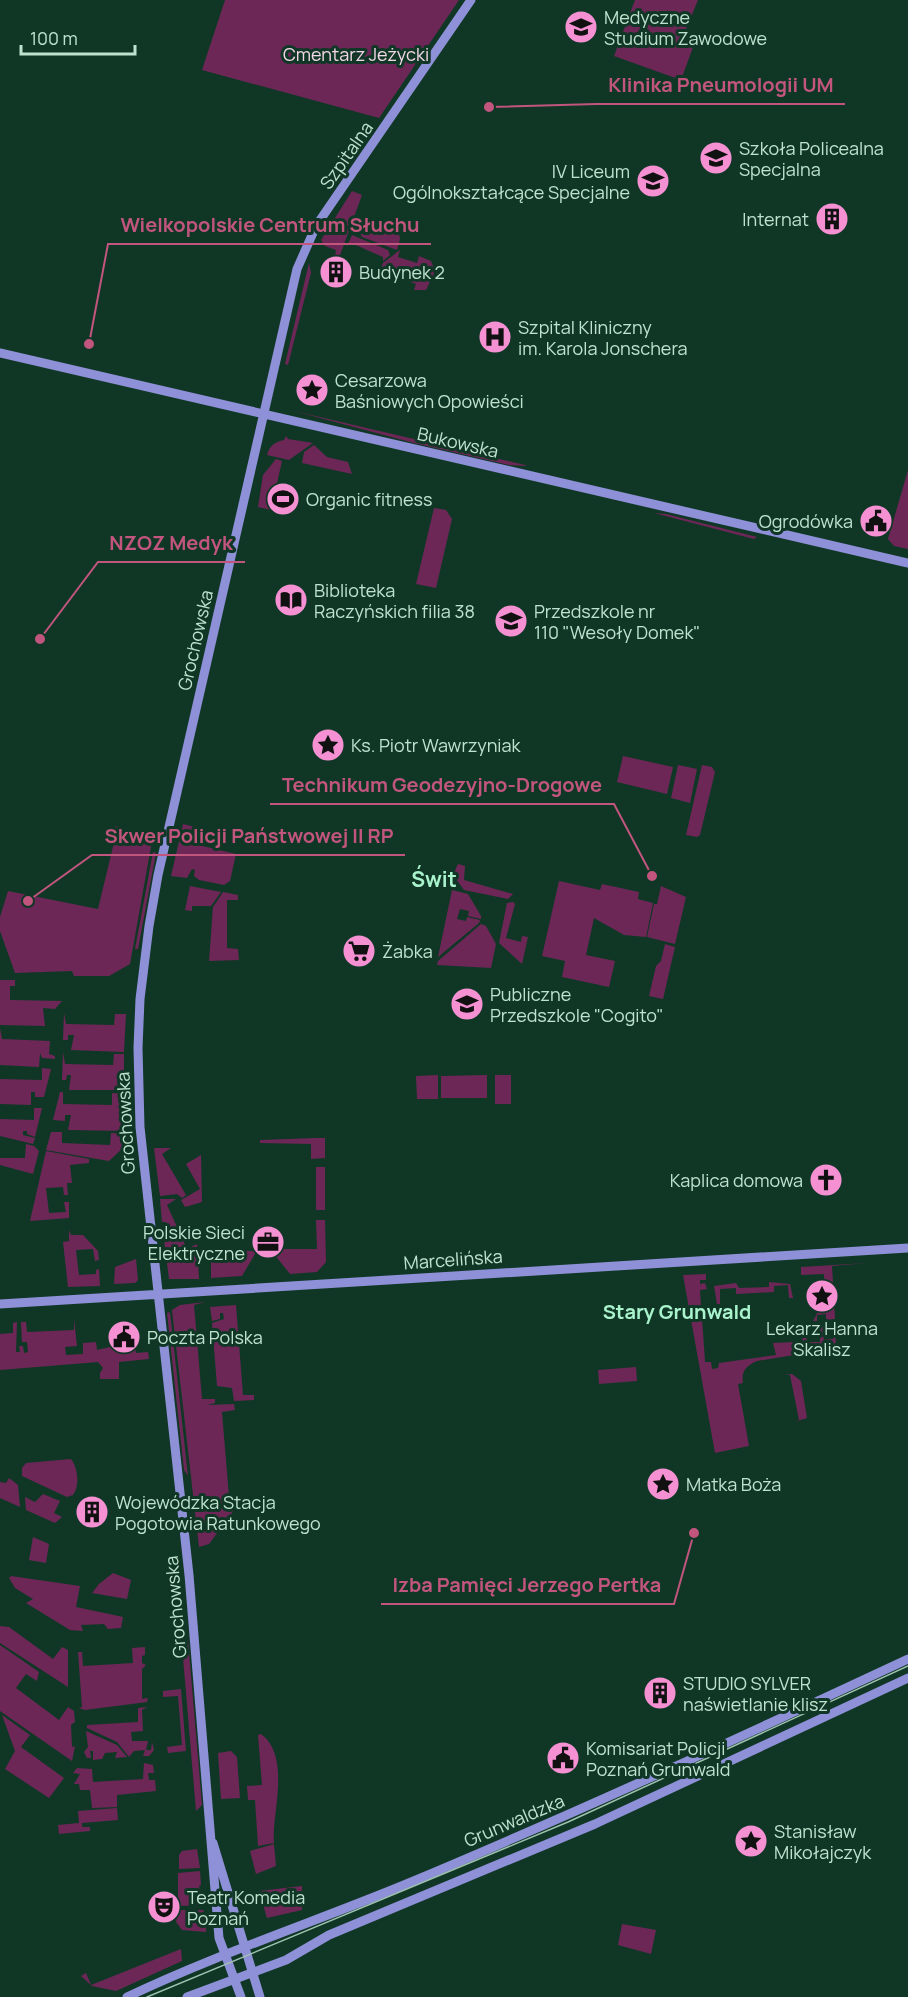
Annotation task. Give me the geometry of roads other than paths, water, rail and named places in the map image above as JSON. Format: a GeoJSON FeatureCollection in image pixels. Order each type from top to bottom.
{"type":"FeatureCollection","features":[{"type":"Feature","properties":{"kind":"street","name":"Szpitalna"},"geometry":{"type":"LineString","coordinates":[[264,414],[297,269],[312,233],[471,0]]}},
{"type":"Feature","properties":{"kind":"street","name":"Bukowska"},"geometry":{"type":"LineString","coordinates":[[0,353],[908,563]]}},
{"type":"Feature","properties":{"kind":"street","name":"Grochowska"},"geometry":{"type":"LineString","coordinates":[[241,1997],[219,1938],[189,1575],[138,1104],[138,1042],[144,963],[158,875],[264,414]]}},
{"type":"Feature","properties":{"kind":"street","name":"Marcelińska"},"geometry":{"type":"LineString","coordinates":[[0,1304],[908,1248]]}},
{"type":"Feature","properties":{"kind":"street","name":"Grunwaldzka"},"geometry":{"type":"LineString","coordinates":[[127,1997],[225,1954],[348,1908],[551,1823],[908,1659]]}},
{"type":"Feature","properties":{"kind":"street","name":"Grunwaldzka"},"geometry":{"type":"LineString","coordinates":[[187,1997],[286,1959],[329,1935],[595,1824],[908,1678]]}},
{"type":"Feature","properties":{"kind":"street"},"geometry":{"type":"LineString","coordinates":[[731,1741],[738,1756]]}},
{"type":"Feature","properties":{"kind":"street","name":"Grochowska"},"geometry":{"type":"LineString","coordinates":[[212,1841],[260,1997]]}},
{"type":"Feature","properties":{"kind":"tram line"},"geometry":{"type":"LineString","coordinates":[[147,1997],[568,1822],[908,1666]]}},
{"type":"Feature","properties":{"kind":"place","name":"Medyczne Studium Zawodowe"},"geometry":{"type":"Point","coordinates":[581,27]}},
{"type":"Feature","properties":{"kind":"place","name":"Klinika Pneumologii UM"},"geometry":{"type":"Point","coordinates":[489,107]}},
{"type":"Feature","properties":{"kind":"place","name":"Szkoła Policealna Specjalna"},"geometry":{"type":"Point","coordinates":[716,158]}},
{"type":"Feature","properties":{"kind":"place","name":"IV Liceum Ogólnokształcące Specjalne"},"geometry":{"type":"Point","coordinates":[653,181]}},
{"type":"Feature","properties":{"kind":"place","name":"Internat"},"geometry":{"type":"Point","coordinates":[832,219]}},
{"type":"Feature","properties":{"kind":"place","name":"Budynek 2"},"geometry":{"type":"Point","coordinates":[336,272]}},
{"type":"Feature","properties":{"kind":"place","name":"Szpital Kliniczny im. Karola Jonschera"},"geometry":{"type":"Point","coordinates":[495,337]}},
{"type":"Feature","properties":{"kind":"place","name":"Wielkopolskie Centrum Słuchu"},"geometry":{"type":"Point","coordinates":[89,344]}},
{"type":"Feature","properties":{"kind":"place","name":"Cesarzowa Baśniowych Opowieści"},"geometry":{"type":"Point","coordinates":[312,390]}},
{"type":"Feature","properties":{"kind":"place","name":"Organic fitness"},"geometry":{"type":"Point","coordinates":[283,499]}},
{"type":"Feature","properties":{"kind":"place","name":"Ogrodówka"},"geometry":{"type":"Point","coordinates":[876,521]}},
{"type":"Feature","properties":{"kind":"place","name":"Biblioteka Raczyńskich filia 38"},"geometry":{"type":"Point","coordinates":[291,600]}},
{"type":"Feature","properties":{"kind":"place","name":"Przedszkole nr 110 \"Wesoły Domek\""},"geometry":{"type":"Point","coordinates":[511,621]}},
{"type":"Feature","properties":{"kind":"place","name":"NZOZ Medyk"},"geometry":{"type":"Point","coordinates":[40,639]}},
{"type":"Feature","properties":{"kind":"place","name":"Ks. Piotr Wawrzyniak"},"geometry":{"type":"Point","coordinates":[328,745]}},
{"type":"Feature","properties":{"kind":"place","name":"Technikum Geodezyjno-Drogowe"},"geometry":{"type":"Point","coordinates":[652,876]}},
{"type":"Feature","properties":{"kind":"place","name":"Skwer Policji Państwowej II RP"},"geometry":{"type":"Point","coordinates":[28,901]}},
{"type":"Feature","properties":{"kind":"place","name":"Żabka"},"geometry":{"type":"Point","coordinates":[359,951]}},
{"type":"Feature","properties":{"kind":"place","name":"Publiczne Przedszkole \"Cogito\""},"geometry":{"type":"Point","coordinates":[467,1004]}},
{"type":"Feature","properties":{"kind":"place","name":"Kaplica domowa"},"geometry":{"type":"Point","coordinates":[826,1180]}},
{"type":"Feature","properties":{"kind":"place","name":"Polskie Sieci Elektryczne"},"geometry":{"type":"Point","coordinates":[268,1242]}},
{"type":"Feature","properties":{"kind":"place","name":"Lekarz Hanna Skalisz"},"geometry":{"type":"Point","coordinates":[822,1296]}},
{"type":"Feature","properties":{"kind":"place","name":"Poczta Polska"},"geometry":{"type":"Point","coordinates":[124,1337]}},
{"type":"Feature","properties":{"kind":"place","name":"Matka Boża"},"geometry":{"type":"Point","coordinates":[663,1484]}},
{"type":"Feature","properties":{"kind":"place","name":"Wojewódzka Stacja Pogotowia Ratunkowego"},"geometry":{"type":"Point","coordinates":[92,1512]}},
{"type":"Feature","properties":{"kind":"place","name":"Izba Pamięci Jerzego Pertka"},"geometry":{"type":"Point","coordinates":[694,1533]}},
{"type":"Feature","properties":{"kind":"place","name":"STUDIO SYLVER naświetlanie klisz"},"geometry":{"type":"Point","coordinates":[660,1693]}},
{"type":"Feature","properties":{"kind":"place","name":"Komisariat Policji Poznań Grunwald"},"geometry":{"type":"Point","coordinates":[563,1758]}},
{"type":"Feature","properties":{"kind":"place","name":"Stanisław Mikołajczyk"},"geometry":{"type":"Point","coordinates":[751,1841]}},
{"type":"Feature","properties":{"kind":"place","name":"Teatr Komedia Poznań"},"geometry":{"type":"Point","coordinates":[164,1907]}},
{"type":"Feature","properties":{"kind":"district","name":"Świt"},"geometry":{"type":"Point","coordinates":[434,879]}},
{"type":"Feature","properties":{"kind":"district","name":"Stary Grunwald"},"geometry":{"type":"Point","coordinates":[677,1311]}},
{"type":"Feature","properties":{"kind":"park label","name":"Cmentarz Jeżycki"},"geometry":{"type":"Point","coordinates":[356,54]}}]}
